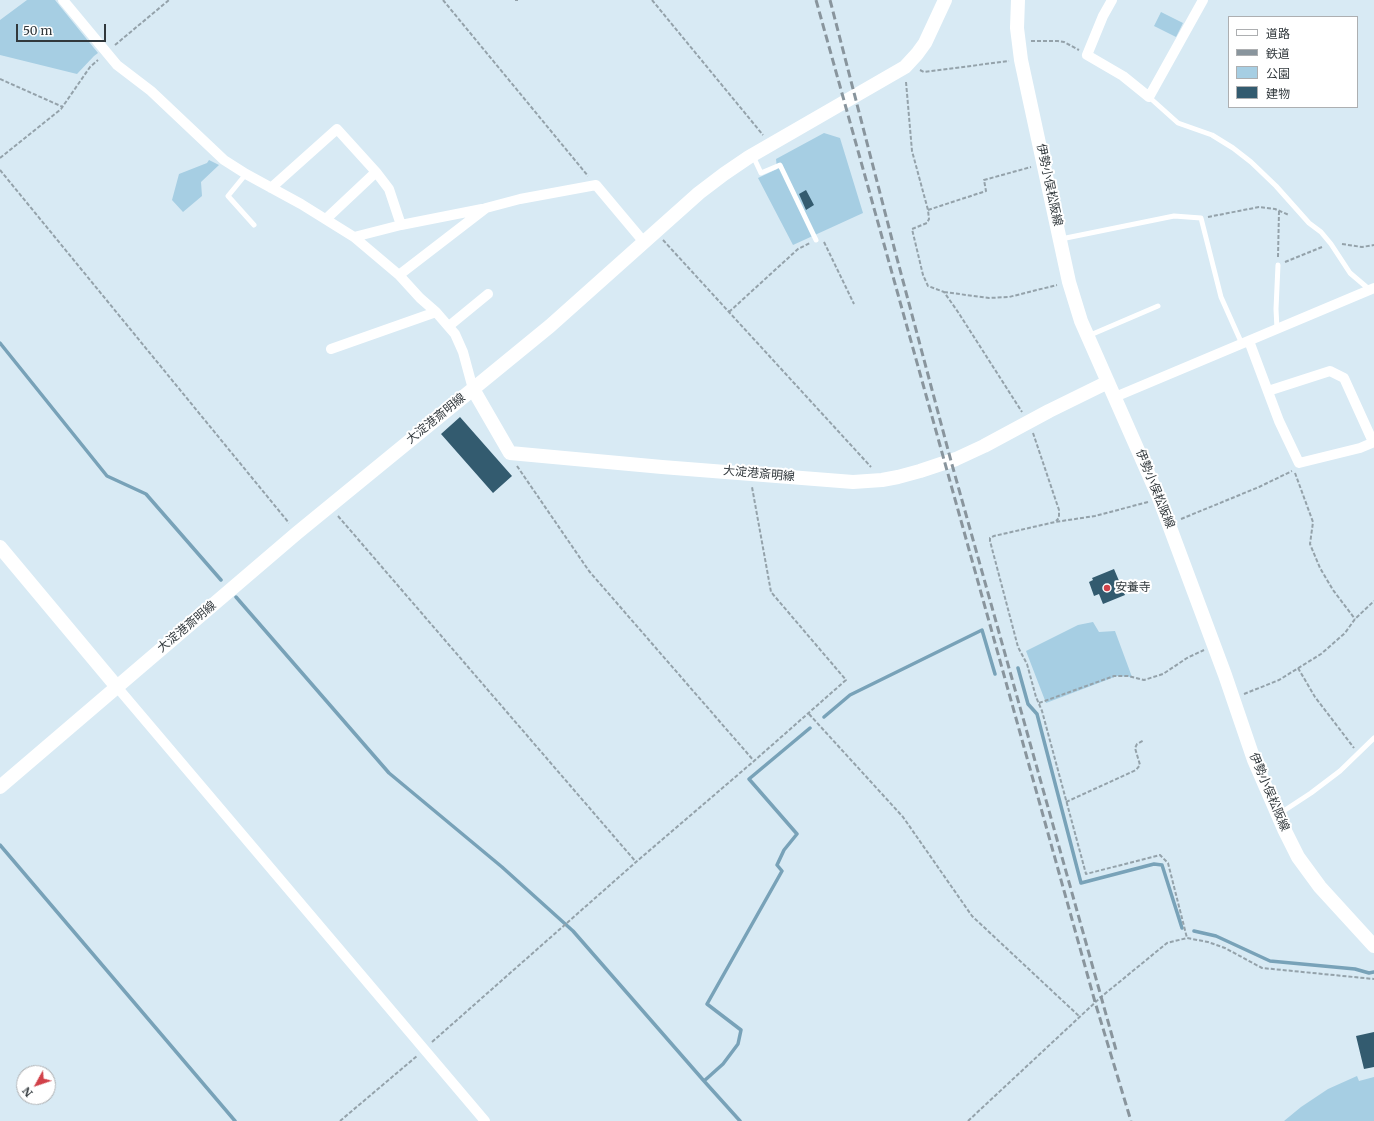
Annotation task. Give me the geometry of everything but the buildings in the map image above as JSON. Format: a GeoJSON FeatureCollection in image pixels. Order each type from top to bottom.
{"type":"FeatureCollection","features":[{"type":"Feature","properties":{"kind":"main road"},"geometry":{"type":"LineString","coordinates":[[473,389],[577,302],[643,241],[711,183],[770,144],[905,67],[925,43],[945,0]]}},
{"type":"Feature","properties":{"kind":"main road","name":"伊勢小俣松阪線"},"geometry":{"type":"LineString","coordinates":[[1018,0],[1018,42],[1021,60],[1069,282],[1087,336],[1159,498],[1234,698],[1254,760],[1290,841],[1307,870],[1320,887],[1374,946]]}},
{"type":"Feature","properties":{"kind":"main road","name":"大淀港斎明線"},"geometry":{"type":"LineString","coordinates":[[0,787],[297,533],[473,389],[510,453],[837,481],[882,480],[920,471],[956,459],[1108,382]]}},
{"type":"Feature","properties":{"kind":"main road"},"geometry":{"type":"LineString","coordinates":[[0,547],[117,687]]}},
{"type":"Feature","properties":{"kind":"street"},"geometry":{"type":"LineString","coordinates":[[63,0],[117,66],[151,91],[224,160],[326,219],[354,237],[399,276],[436,312],[455,334],[463,352],[473,389]]}},
{"type":"Feature","properties":{"kind":"street"},"geometry":{"type":"LineString","coordinates":[[1112,0],[1103,16],[1087,55],[1123,76],[1149,97],[1203,0]]}},
{"type":"Feature","properties":{"kind":"street"},"geometry":{"type":"LineString","coordinates":[[271,188],[337,129],[389,188],[401,224]]}},
{"type":"Feature","properties":{"kind":"street"},"geometry":{"type":"LineString","coordinates":[[326,219],[376,172]]}},
{"type":"Feature","properties":{"kind":"street"},"geometry":{"type":"LineString","coordinates":[[354,237],[401,224],[596,185],[643,241]]}},
{"type":"Feature","properties":{"kind":"street"},"geometry":{"type":"LineString","coordinates":[[399,276],[486,208]]}},
{"type":"Feature","properties":{"kind":"street"},"geometry":{"type":"LineString","coordinates":[[1115,397],[1372,289]]}},
{"type":"Feature","properties":{"kind":"street"},"geometry":{"type":"LineString","coordinates":[[449,326],[488,294]]}},
{"type":"Feature","properties":{"kind":"street"},"geometry":{"type":"LineString","coordinates":[[332,349],[436,312]]}},
{"type":"Feature","properties":{"kind":"street"},"geometry":{"type":"LineString","coordinates":[[1245,343],[1268,391],[1279,421],[1299,463],[1360,448],[1374,442],[1344,378],[1330,371],[1268,391]]}},
{"type":"Feature","properties":{"kind":"street"},"geometry":{"type":"LineString","coordinates":[[117,687],[485,1121]]}},
{"type":"Feature","properties":{"kind":"lane"},"geometry":{"type":"LineString","coordinates":[[1149,97],[1178,123],[1212,135],[1233,148],[1251,162],[1276,186],[1309,223],[1321,232],[1350,273],[1372,289]]}},
{"type":"Feature","properties":{"kind":"lane"},"geometry":{"type":"LineString","coordinates":[[752,155],[761,173],[780,165],[816,240]]}},
{"type":"Feature","properties":{"kind":"lane"},"geometry":{"type":"LineString","coordinates":[[246,174],[228,196],[254,225]]}},
{"type":"Feature","properties":{"kind":"lane"},"geometry":{"type":"LineString","coordinates":[[1060,239],[1174,216],[1201,218],[1220,297],[1245,343]]}},
{"type":"Feature","properties":{"kind":"lane"},"geometry":{"type":"LineString","coordinates":[[1277,329],[1276,309],[1278,265]]}},
{"type":"Feature","properties":{"kind":"lane"},"geometry":{"type":"LineString","coordinates":[[1087,336],[1158,306]]}},
{"type":"Feature","properties":{"kind":"lane"},"geometry":{"type":"LineString","coordinates":[[1278,815],[1340,771],[1374,738]]}},
{"type":"Feature","properties":{"kind":"path"},"geometry":{"type":"LineString","coordinates":[[0,158],[63,107],[90,68],[106,52],[169,0]]}},
{"type":"Feature","properties":{"kind":"path"},"geometry":{"type":"LineString","coordinates":[[443,0],[596,185]]}},
{"type":"Feature","properties":{"kind":"path"},"geometry":{"type":"LineString","coordinates":[[652,0],[770,144]]}},
{"type":"Feature","properties":{"kind":"path"},"geometry":{"type":"LineString","coordinates":[[1018,42],[1064,42],[1087,55]]}},
{"type":"Feature","properties":{"kind":"path"},"geometry":{"type":"LineString","coordinates":[[1021,60],[924,72],[905,67],[912,151],[930,219],[927,223],[912,229],[913,237],[923,275],[928,286],[944,292],[989,298],[1009,297],[1069,282]]}},
{"type":"Feature","properties":{"kind":"path"},"geometry":{"type":"LineString","coordinates":[[0,79],[63,107]]}},
{"type":"Feature","properties":{"kind":"path"},"geometry":{"type":"LineString","coordinates":[[928,210],[986,191],[984,180],[1044,163]]}},
{"type":"Feature","properties":{"kind":"path"},"geometry":{"type":"LineString","coordinates":[[0,170],[297,533]]}},
{"type":"Feature","properties":{"kind":"path"},"geometry":{"type":"LineString","coordinates":[[1201,218],[1259,207],[1279,211],[1309,223]]}},
{"type":"Feature","properties":{"kind":"path"},"geometry":{"type":"LineString","coordinates":[[1279,211],[1278,265],[1330,243],[1362,246],[1374,245]]}},
{"type":"Feature","properties":{"kind":"path"},"geometry":{"type":"LineString","coordinates":[[655,231],[882,480]]}},
{"type":"Feature","properties":{"kind":"path"},"geometry":{"type":"LineString","coordinates":[[729,312],[798,249],[822,237],[854,304]]}},
{"type":"Feature","properties":{"kind":"path"},"geometry":{"type":"LineString","coordinates":[[944,292],[1029,421],[1059,510],[1060,518],[1055,522]]}},
{"type":"Feature","properties":{"kind":"path"},"geometry":{"type":"LineString","coordinates":[[510,453],[589,571],[754,761]]}},
{"type":"Feature","properties":{"kind":"path"},"geometry":{"type":"LineString","coordinates":[[1169,524],[1211,508],[1294,470],[1313,522],[1310,544],[1320,568],[1333,590],[1355,619]]}},
{"type":"Feature","properties":{"kind":"path"},"geometry":{"type":"LineString","coordinates":[[340,1121],[636,862],[809,714],[846,680],[771,592],[750,474]]}},
{"type":"Feature","properties":{"kind":"path"},"geometry":{"type":"LineString","coordinates":[[1159,498],[1095,516],[1055,522],[994,536],[990,538],[990,541],[1018,647],[1027,664],[1039,703],[1086,874],[1160,855],[1168,863],[1187,938]]}},
{"type":"Feature","properties":{"kind":"path"},"geometry":{"type":"LineString","coordinates":[[330,506],[636,862]]}},
{"type":"Feature","properties":{"kind":"path"},"geometry":{"type":"LineString","coordinates":[[1234,698],[1279,680],[1321,654],[1345,633],[1355,619],[1374,602]]}},
{"type":"Feature","properties":{"kind":"path"},"geometry":{"type":"LineString","coordinates":[[1039,703],[1114,676],[1128,676],[1144,680],[1163,674],[1187,658],[1214,645]]}},
{"type":"Feature","properties":{"kind":"path"},"geometry":{"type":"LineString","coordinates":[[1298,668],[1315,697],[1358,754]]}},
{"type":"Feature","properties":{"kind":"path"},"geometry":{"type":"LineString","coordinates":[[809,714],[903,817],[972,916],[1080,1017]]}},
{"type":"Feature","properties":{"kind":"path"},"geometry":{"type":"LineString","coordinates":[[1066,802],[1136,770],[1140,765],[1135,748],[1137,744],[1144,740]]}},
{"type":"Feature","properties":{"kind":"path"},"geometry":{"type":"LineString","coordinates":[[968,1121],[1101,997],[1167,943],[1187,938],[1208,942],[1224,948],[1262,968],[1374,979]]}},
{"type":"Feature","properties":{"kind":"green space"},"geometry":{"type":"Polygon","coordinates":[[[27,0],[55,0],[98,53],[77,74],[0,55],[0,20],[27,0]]]}},
{"type":"Feature","properties":{"kind":"green space"},"geometry":{"type":"Polygon","coordinates":[[[1161,12],[1183,23],[1176,37],[1154,26],[1161,12]]]}},
{"type":"Feature","properties":{"kind":"green space"},"geometry":{"type":"Polygon","coordinates":[[[824,133],[840,138],[863,213],[793,245],[758,178],[777,169],[776,159],[824,133]]]}},
{"type":"Feature","properties":{"kind":"green space"},"geometry":{"type":"Polygon","coordinates":[[[209,160],[219,165],[201,182],[202,196],[183,212],[172,200],[179,174],[207,163],[209,160]]]}},
{"type":"Feature","properties":{"kind":"green space"},"geometry":{"type":"Polygon","coordinates":[[[1093,622],[1099,632],[1115,631],[1132,677],[1117,676],[1046,703],[1026,651],[1078,625],[1093,622]]]}},
{"type":"Feature","properties":{"kind":"green space"},"geometry":{"type":"Polygon","coordinates":[[[1357,1076],[1359,1081],[1374,1077],[1374,1121],[1284,1121],[1301,1107],[1328,1089],[1357,1076]]]}},
{"type":"Feature","properties":{"kind":"waterway"},"geometry":{"type":"LineString","coordinates":[[0,343],[107,476],[146,494],[221,580]]}},
{"type":"Feature","properties":{"kind":"waterway"},"geometry":{"type":"LineString","coordinates":[[236,597],[389,773],[502,867],[573,931],[704,1081],[723,1064],[738,1044],[741,1030],[707,1004],[782,871],[777,865],[784,850],[797,834],[749,779],[810,728]]}},
{"type":"Feature","properties":{"kind":"waterway"},"geometry":{"type":"LineString","coordinates":[[824,717],[850,695],[982,630],[995,674]]}},
{"type":"Feature","properties":{"kind":"waterway"},"geometry":{"type":"LineString","coordinates":[[1018,668],[1028,704],[1037,714],[1081,883],[1154,864],[1162,865],[1182,928]]}},
{"type":"Feature","properties":{"kind":"waterway"},"geometry":{"type":"LineString","coordinates":[[0,845],[235,1121]]}},
{"type":"Feature","properties":{"kind":"waterway"},"geometry":{"type":"LineString","coordinates":[[1194,931],[1216,936],[1270,961],[1355,969],[1369,973],[1374,972]]}},
{"type":"Feature","properties":{"kind":"waterway"},"geometry":{"type":"LineString","coordinates":[[704,1081],[740,1121]]}},
{"type":"Feature","properties":{"kind":"railway"},"geometry":{"type":"LineString","coordinates":[[816,0],[1095,1002],[1131,1121]]}},
{"type":"Feature","properties":{"kind":"railway"},"geometry":{"type":"LineString","coordinates":[[830,0],[951,461],[1116,1050]]}},
{"type":"Feature","properties":{"kind":"place","name":"安養寺"},"geometry":{"type":"Point","coordinates":[1107,588]}}]}
